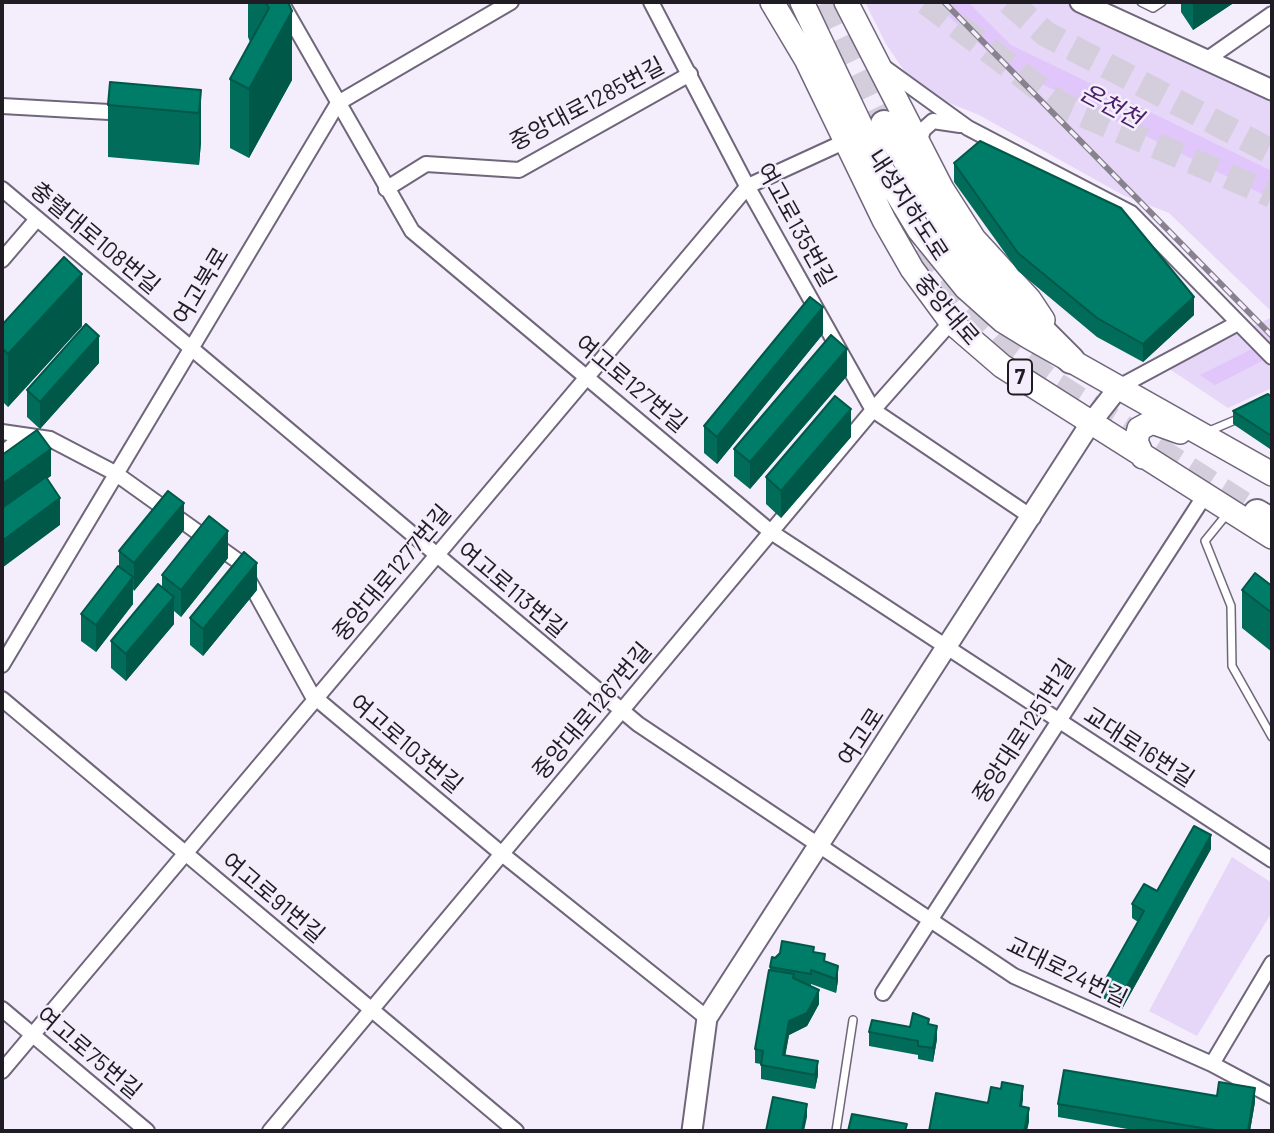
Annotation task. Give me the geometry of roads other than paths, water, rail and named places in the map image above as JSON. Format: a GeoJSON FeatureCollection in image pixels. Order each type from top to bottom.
{"type":"FeatureCollection","features":[{"type":"Feature","properties":{"kind":"highway"},"geometry":{"type":"LineString","coordinates":[[884,124],[946,225],[984,273],[1071,360]]}},
{"type":"Feature","properties":{"kind":"main road","name":"중앙대로"},"geometry":{"type":"LineString","coordinates":[[772,2],[806,59],[912,269],[951,322],[1002,366],[1272,537]]}},
{"type":"Feature","properties":{"kind":"main road"},"geometry":{"type":"LineString","coordinates":[[784,2],[806,59]]}},
{"type":"Feature","properties":{"kind":"main road","name":"내성지하도로"},"geometry":{"type":"LineString","coordinates":[[802,2],[879,164],[919,230],[966,288],[1003,321],[1071,360]]}},
{"type":"Feature","properties":{"kind":"main road"},"geometry":{"type":"LineString","coordinates":[[846,2],[919,144],[974,239],[1029,299],[1071,360]]}},
{"type":"Feature","properties":{"kind":"main road"},"geometry":{"type":"LineString","coordinates":[[1080,2],[1209,58],[1272,90]]}},
{"type":"Feature","properties":{"kind":"main road","name":"7"},"geometry":{"type":"LineString","coordinates":[[1071,360],[1271,472]]}},
{"type":"Feature","properties":{"kind":"main road","name":"여고로"},"geometry":{"type":"LineString","coordinates":[[692,1131],[707,1018],[1033,518],[1090,424],[1119,387]]}},
{"type":"Feature","properties":{"kind":"main road"},"geometry":{"type":"LineString","coordinates":[[1143,457],[1136,441],[1139,429],[1152,422],[1184,433],[1204,433]]}},
{"type":"Feature","properties":{"kind":"street","name":"여고로127번길"},"geometry":{"type":"LineString","coordinates":[[281,2],[412,231],[771,532],[949,647]]}},
{"type":"Feature","properties":{"kind":"street","name":"여고북로"},"geometry":{"type":"LineString","coordinates":[[2,665],[338,103],[511,2]]}},
{"type":"Feature","properties":{"kind":"street","name":"여고로135번길"},"geometry":{"type":"LineString","coordinates":[[651,2],[748,187],[873,410],[1033,518]]}},
{"type":"Feature","properties":{"kind":"street"},"geometry":{"type":"LineString","coordinates":[[1209,58],[1272,14]]}},
{"type":"Feature","properties":{"kind":"street"},"geometry":{"type":"LineString","coordinates":[[875,60],[968,128],[1131,213],[1272,357]]}},
{"type":"Feature","properties":{"kind":"street","name":"중앙대로1285번길"},"geometry":{"type":"LineString","coordinates":[[386,189],[426,164],[519,170],[690,74]]}},
{"type":"Feature","properties":{"kind":"street"},"geometry":{"type":"LineString","coordinates":[[2,106],[146,114]]}},
{"type":"Feature","properties":{"kind":"street"},"geometry":{"type":"LineString","coordinates":[[919,144],[923,130],[933,121],[946,121],[968,128]]}},
{"type":"Feature","properties":{"kind":"street","name":"중앙대로1277번길"},"geometry":{"type":"LineString","coordinates":[[2,1071],[748,187],[846,141]]}},
{"type":"Feature","properties":{"kind":"street","name":"충렬대로108번길"},"geometry":{"type":"LineString","coordinates":[[2,189],[190,348]]}},
{"type":"Feature","properties":{"kind":"street"},"geometry":{"type":"LineString","coordinates":[[2,260],[37,219]]}},
{"type":"Feature","properties":{"kind":"street","name":"중앙대로1267번길"},"geometry":{"type":"LineString","coordinates":[[270,1131],[873,410],[951,322]]}},
{"type":"Feature","properties":{"kind":"street"},"geometry":{"type":"LineString","coordinates":[[1119,387],[1238,323]]}},
{"type":"Feature","properties":{"kind":"street","name":"여고로113번길"},"geometry":{"type":"LineString","coordinates":[[190,348],[622,710],[818,847]]}},
{"type":"Feature","properties":{"kind":"street","name":"여고로103번길"},"geometry":{"type":"LineString","coordinates":[[2,432],[50,439],[115,473],[238,561],[316,698],[502,854],[707,1018]]}},
{"type":"Feature","properties":{"kind":"street"},"geometry":{"type":"LineString","coordinates":[[2,454],[23,436]]}},
{"type":"Feature","properties":{"kind":"street","name":"중앙대로1251번길"},"geometry":{"type":"LineString","coordinates":[[883,993],[1205,495]]}},
{"type":"Feature","properties":{"kind":"street","name":"교대로16번길"},"geometry":{"type":"LineString","coordinates":[[949,647],[1057,722],[1272,860]]}},
{"type":"Feature","properties":{"kind":"street","name":"여고로91번길"},"geometry":{"type":"LineString","coordinates":[[2,699],[516,1131]]}},
{"type":"Feature","properties":{"kind":"street","name":"교대로24번길"},"geometry":{"type":"LineString","coordinates":[[818,847],[1014,976],[1212,1065],[1272,1096]]}},
{"type":"Feature","properties":{"kind":"street"},"geometry":{"type":"LineString","coordinates":[[1212,1065],[1272,963]]}},
{"type":"Feature","properties":{"kind":"street","name":"여고로75번길"},"geometry":{"type":"LineString","coordinates":[[2,1009],[147,1131]]}},
{"type":"Feature","properties":{"kind":"lane"},"geometry":{"type":"LineString","coordinates":[[1141,2],[1153,8],[1162,2]]}},
{"type":"Feature","properties":{"kind":"lane"},"geometry":{"type":"LineString","coordinates":[[1204,433],[1252,412]]}},
{"type":"Feature","properties":{"kind":"lane"},"geometry":{"type":"LineString","coordinates":[[1230,510],[1205,541],[1231,606],[1232,666],[1272,737]]}},
{"type":"Feature","properties":{"kind":"lane"},"geometry":{"type":"LineString","coordinates":[[836,1131],[853,1020]]}},
{"type":"Feature","properties":{"kind":"water","name":"온천천"},"geometry":{"type":"Polygon","coordinates":[[[933,2],[968,2],[1011,45],[1272,171],[1272,199],[1000,63],[933,2]]]}},
{"type":"Feature","properties":{"kind":"water"},"geometry":{"type":"Polygon","coordinates":[[[1272,339],[1272,356],[1215,385],[1200,375],[1272,339]]]}},
{"type":"Feature","properties":{"kind":"tunnel"},"geometry":{"type":"LineString","coordinates":[[826,2],[884,124]]}},
{"type":"Feature","properties":{"kind":"tunnel"},"geometry":{"type":"LineString","coordinates":[[926,2],[1061,105],[1272,195]]}},
{"type":"Feature","properties":{"kind":"tunnel"},"geometry":{"type":"LineString","coordinates":[[1009,2],[1046,34],[1272,152]]}},
{"type":"Feature","properties":{"kind":"tunnel"},"geometry":{"type":"LineString","coordinates":[[900,215],[921,252],[961,303],[996,339],[1053,383],[1257,513]]}},
{"type":"Feature","properties":{"kind":"railway"},"geometry":{"type":"LineString","coordinates":[[944,2],[1272,336]]}}]}
